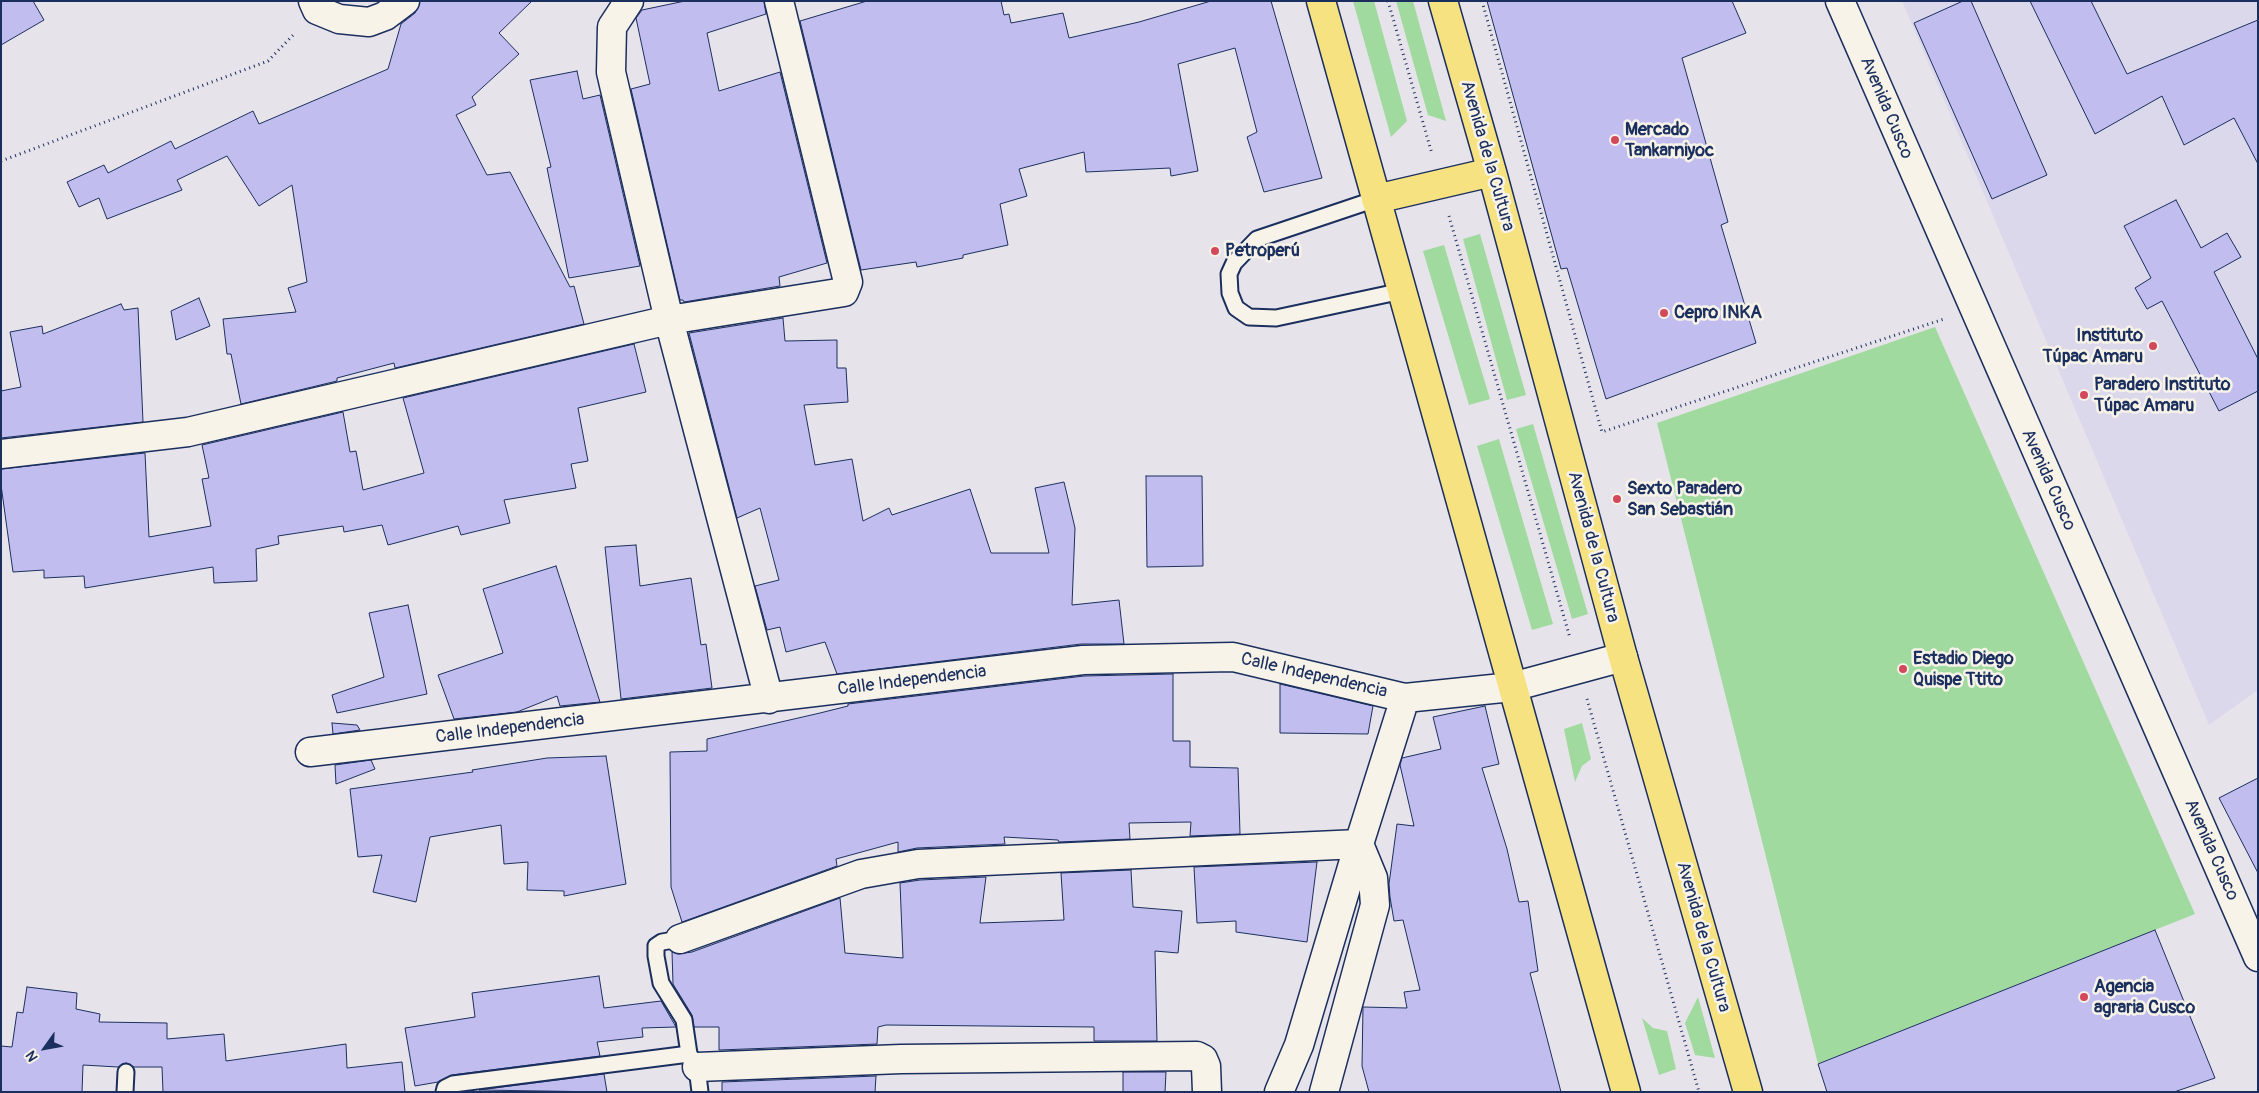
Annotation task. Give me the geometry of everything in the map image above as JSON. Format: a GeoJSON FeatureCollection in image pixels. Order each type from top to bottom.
{"type":"FeatureCollection","features":[{"type":"Feature","properties":{"kind":"highway"},"geometry":{"type":"LineString","coordinates":[[1321,1],[1626,1092]]}},
{"type":"Feature","properties":{"kind":"highway","name":"Avenida de la Cultura"},"geometry":{"type":"LineString","coordinates":[[1443,1],[1492,172],[1623,657],[1748,1092]]}},
{"type":"Feature","properties":{"kind":"highway"},"geometry":{"type":"LineString","coordinates":[[1376,199],[1492,172]]}},
{"type":"Feature","properties":{"kind":"street"},"geometry":{"type":"LineString","coordinates":[[315,5],[339,20],[369,22],[385,16],[405,1]]}},
{"type":"Feature","properties":{"kind":"street"},"geometry":{"type":"LineString","coordinates":[[629,1],[612,27],[611,72],[669,320],[769,699]]}},
{"type":"Feature","properties":{"kind":"street"},"geometry":{"type":"LineString","coordinates":[[1,454],[188,432],[669,320],[844,292],[848,282],[779,1]]}},
{"type":"Feature","properties":{"kind":"street","name":"Avenida Cusco"},"geometry":{"type":"LineString","coordinates":[[1840,1],[1973,310],[2258,957]]}},
{"type":"Feature","properties":{"kind":"street","name":"Calle Independencia"},"geometry":{"type":"LineString","coordinates":[[310,752],[769,699],[1084,660],[1233,657],[1405,698],[1512,687],[1623,657]]}},
{"type":"Feature","properties":{"kind":"street"},"geometry":{"type":"LineString","coordinates":[[1279,1092],[1298,1045],[1405,698]]}},
{"type":"Feature","properties":{"kind":"street"},"geometry":{"type":"LineString","coordinates":[[680,939],[861,874],[918,864],[1359,844]]}},
{"type":"Feature","properties":{"kind":"street"},"geometry":{"type":"LineString","coordinates":[[1324,1092],[1376,905],[1373,878],[1359,844]]}},
{"type":"Feature","properties":{"kind":"street"},"geometry":{"type":"LineString","coordinates":[[695,1071],[901,1059],[1197,1056],[1203,1059],[1206,1066],[1207,1092]]}},
{"type":"Feature","properties":{"kind":"lane"},"geometry":{"type":"LineString","coordinates":[[1376,199],[1257,239],[1234,263],[1229,274],[1230,293],[1236,308],[1249,317],[1276,318],[1402,291]]}},
{"type":"Feature","properties":{"kind":"lane"},"geometry":{"type":"LineString","coordinates":[[444,1092],[444,1088],[454,1084],[695,1071],[684,1020],[661,983],[656,956],[656,946],[662,942],[680,939]]}},
{"type":"Feature","properties":{"kind":"lane"},"geometry":{"type":"LineString","coordinates":[[125,1092],[126,1072]]}},
{"type":"Feature","properties":{"kind":"path"},"geometry":{"type":"LineString","coordinates":[[1388,1],[1699,1092]]}},
{"type":"Feature","properties":{"kind":"path"},"geometry":{"type":"LineString","coordinates":[[1482,1],[1602,432],[1973,310]]}},
{"type":"Feature","properties":{"kind":"path"},"geometry":{"type":"LineString","coordinates":[[1,161],[268,61],[315,5]]}},
{"type":"Feature","properties":{"kind":"shaded area","name":"Instituto Túpac Amaru"},"geometry":{"type":"Polygon","coordinates":[[[1902,1],[2258,1],[2258,690],[2209,725],[1902,1]]]}},
{"type":"Feature","properties":{"kind":"green space"},"geometry":{"type":"Polygon","coordinates":[[[1353,1],[1374,1],[1407,121],[1391,137],[1353,1]]]}},
{"type":"Feature","properties":{"kind":"green space"},"geometry":{"type":"Polygon","coordinates":[[[1396,1],[1413,1],[1446,121],[1428,115],[1396,1]]]}},
{"type":"Feature","properties":{"kind":"green space"},"geometry":{"type":"Polygon","coordinates":[[[1480,234],[1526,395],[1507,400],[1463,239],[1480,234]]]}},
{"type":"Feature","properties":{"kind":"green space"},"geometry":{"type":"Polygon","coordinates":[[[1444,245],[1490,399],[1469,405],[1423,251],[1444,245]]]}},
{"type":"Feature","properties":{"kind":"green space","name":"Estadio Diego Quispe Ttito"},"geometry":{"type":"Polygon","coordinates":[[[1935,327],[2195,914],[1818,1064],[1657,423],[1935,327]]]}},
{"type":"Feature","properties":{"kind":"green space"},"geometry":{"type":"Polygon","coordinates":[[[1533,424],[1588,614],[1572,619],[1516,429],[1533,424]]]}},
{"type":"Feature","properties":{"kind":"green space"},"geometry":{"type":"Polygon","coordinates":[[[1499,439],[1553,624],[1532,630],[1477,446],[1499,439]]]}},
{"type":"Feature","properties":{"kind":"green space"},"geometry":{"type":"Polygon","coordinates":[[[1582,723],[1591,759],[1582,766],[1575,782],[1564,729],[1582,723]]]}},
{"type":"Feature","properties":{"kind":"green space"},"geometry":{"type":"Polygon","coordinates":[[[1698,997],[1715,1058],[1695,1055],[1685,1023],[1698,997]]]}},
{"type":"Feature","properties":{"kind":"green space"},"geometry":{"type":"Polygon","coordinates":[[[1642,1018],[1653,1028],[1667,1031],[1676,1069],[1659,1075],[1642,1018]]]}},
{"type":"Feature","properties":{"kind":"building"},"geometry":{"type":"Polygon","coordinates":[[[1,1],[33,1],[44,20],[1,45],[1,1]]]}},
{"type":"Feature","properties":{"kind":"building"},"geometry":{"type":"Polygon","coordinates":[[[420,1],[532,1],[499,33],[519,54],[472,97],[476,105],[456,115],[487,175],[510,172],[570,287],[574,286],[584,324],[395,368],[394,363],[337,378],[337,381],[241,404],[231,354],[227,354],[223,319],[296,312],[288,288],[307,282],[292,185],[259,206],[227,156],[177,180],[182,190],[107,219],[99,198],[79,207],[67,182],[104,165],[108,173],[171,141],[175,149],[253,111],[259,124],[388,69],[401,24],[415,13],[420,1]]]}},
{"type":"Feature","properties":{"kind":"building"},"geometry":{"type":"Polygon","coordinates":[[[685,1],[764,1],[766,14],[707,33],[719,91],[780,72],[827,263],[779,277],[780,286],[684,302],[680,300],[631,89],[650,84],[636,18],[642,10],[685,1]]]}},
{"type":"Feature","properties":{"kind":"building"},"geometry":{"type":"Polygon","coordinates":[[[867,1],[1001,1],[1004,15],[1009,14],[1011,23],[1063,13],[1069,38],[1139,22],[1211,1],[1271,1],[1322,178],[1264,192],[1247,137],[1257,132],[1235,48],[1178,64],[1198,171],[1171,176],[1170,168],[1086,172],[1084,152],[1019,169],[1027,196],[1000,204],[1008,245],[963,255],[963,258],[917,267],[916,262],[861,270],[800,21],[867,1]]]}},
{"type":"Feature","properties":{"kind":"building","name":"Mercado Tankarniyoc"},"geometry":{"type":"Polygon","coordinates":[[[1487,1],[1732,1],[1746,33],[1682,58],[1728,222],[1721,225],[1756,343],[1606,399],[1567,268],[1561,269],[1487,1]]]}},
{"type":"Feature","properties":{"kind":"building"},"geometry":{"type":"Polygon","coordinates":[[[1963,1],[1971,1],[2047,175],[1992,199],[1914,23],[1963,1]]]}},
{"type":"Feature","properties":{"kind":"building"},"geometry":{"type":"Polygon","coordinates":[[[2030,1],[2091,1],[2127,74],[2258,20],[2258,164],[2234,118],[2184,145],[2162,96],[2095,134],[2030,1]]]}},
{"type":"Feature","properties":{"kind":"building"},"geometry":{"type":"Polygon","coordinates":[[[577,71],[583,99],[600,95],[640,266],[569,278],[547,168],[551,167],[530,80],[577,71]]]}},
{"type":"Feature","properties":{"kind":"building"},"geometry":{"type":"Polygon","coordinates":[[[2176,200],[2201,248],[2227,233],[2241,257],[2214,272],[2258,359],[2258,391],[2219,411],[2162,301],[2147,309],[2135,288],[2151,278],[2124,226],[2176,200]]]}},
{"type":"Feature","properties":{"kind":"building"},"geometry":{"type":"Polygon","coordinates":[[[199,298],[210,326],[176,340],[171,311],[199,298]]]}},
{"type":"Feature","properties":{"kind":"building"},"geometry":{"type":"Polygon","coordinates":[[[121,304],[124,310],[138,308],[143,422],[1,438],[1,391],[21,387],[10,332],[42,326],[43,334],[121,304]]]}},
{"type":"Feature","properties":{"kind":"building"},"geometry":{"type":"Polygon","coordinates":[[[783,318],[785,341],[837,340],[837,368],[846,368],[848,402],[804,405],[815,465],[852,459],[863,521],[889,508],[892,515],[970,489],[991,553],[1049,553],[1035,488],[1064,482],[1075,528],[1072,605],[1119,600],[1124,644],[1081,644],[837,674],[825,642],[786,652],[780,627],[767,630],[755,586],[779,580],[760,508],[737,518],[689,333],[783,318]]]}},
{"type":"Feature","properties":{"kind":"building"},"geometry":{"type":"Polygon","coordinates":[[[634,344],[646,392],[578,408],[588,461],[571,464],[576,488],[504,500],[510,523],[461,535],[458,526],[388,545],[382,525],[344,532],[343,526],[278,536],[279,544],[256,549],[257,581],[214,583],[213,567],[85,588],[84,576],[44,578],[44,570],[13,572],[1,485],[1,469],[145,453],[149,537],[211,526],[202,479],[209,478],[202,445],[343,412],[350,452],[356,451],[363,490],[424,473],[403,398],[634,344]]]}},
{"type":"Feature","properties":{"kind":"building"},"geometry":{"type":"Polygon","coordinates":[[[1146,476],[1202,476],[1203,566],[1147,567],[1146,476]]]}},
{"type":"Feature","properties":{"kind":"building"},"geometry":{"type":"Polygon","coordinates":[[[636,545],[640,586],[691,578],[701,645],[706,644],[712,688],[621,699],[605,547],[636,545]]]}},
{"type":"Feature","properties":{"kind":"building"},"geometry":{"type":"Polygon","coordinates":[[[556,566],[600,702],[560,706],[557,696],[517,712],[454,719],[438,675],[503,653],[483,589],[556,566]]]}},
{"type":"Feature","properties":{"kind":"building"},"geometry":{"type":"Polygon","coordinates":[[[408,605],[427,694],[337,713],[332,695],[384,677],[369,613],[408,605]]]}},
{"type":"Feature","properties":{"kind":"building"},"geometry":{"type":"Polygon","coordinates":[[[1173,674],[1173,741],[1190,741],[1190,767],[1238,768],[1240,834],[1190,836],[1191,822],[1129,823],[1130,839],[1059,842],[1058,840],[1004,837],[1005,844],[917,848],[898,852],[898,842],[836,859],[837,866],[682,922],[671,887],[670,752],[707,751],[707,739],[820,713],[848,706],[848,704],[1084,676],[1173,674]]]}},
{"type":"Feature","properties":{"kind":"building"},"geometry":{"type":"Polygon","coordinates":[[[1280,684],[1373,706],[1368,734],[1280,733],[1280,684]]]}},
{"type":"Feature","properties":{"kind":"building"},"geometry":{"type":"Polygon","coordinates":[[[1485,706],[1499,764],[1482,768],[1507,849],[1519,902],[1528,901],[1538,971],[1530,973],[1561,1092],[1369,1092],[1362,1066],[1363,1007],[1407,1008],[1404,992],[1420,990],[1403,920],[1394,921],[1390,897],[1389,884],[1397,824],[1414,826],[1400,765],[1402,758],[1441,749],[1433,717],[1485,706]]]}},
{"type":"Feature","properties":{"kind":"building"},"geometry":{"type":"Polygon","coordinates":[[[332,723],[357,725],[360,730],[333,734],[332,723]]]}},
{"type":"Feature","properties":{"kind":"building"},"geometry":{"type":"Polygon","coordinates":[[[606,756],[626,884],[564,896],[564,891],[527,890],[528,862],[504,864],[501,825],[430,837],[416,902],[373,892],[382,855],[358,857],[350,789],[473,772],[472,770],[547,758],[606,756]]]}},
{"type":"Feature","properties":{"kind":"building"},"geometry":{"type":"Polygon","coordinates":[[[371,760],[375,769],[336,784],[335,765],[371,760]]]}},
{"type":"Feature","properties":{"kind":"building"},"geometry":{"type":"Polygon","coordinates":[[[2258,778],[2258,873],[2219,798],[2258,778]]]}},
{"type":"Feature","properties":{"kind":"building"},"geometry":{"type":"Polygon","coordinates":[[[1317,862],[1307,942],[1236,932],[1236,921],[1197,923],[1194,867],[1317,862]]]}},
{"type":"Feature","properties":{"kind":"building"},"geometry":{"type":"Polygon","coordinates":[[[1131,870],[1133,907],[1182,911],[1178,953],[1155,951],[1157,1041],[1094,1041],[1094,1027],[886,1025],[878,1027],[877,1044],[719,1050],[719,1027],[694,1027],[692,1015],[673,984],[672,952],[678,954],[692,952],[840,898],[845,953],[903,958],[900,883],[920,880],[986,877],[980,923],[1064,920],[1061,873],[1131,870]]]}},
{"type":"Feature","properties":{"kind":"building","name":"Agencia agraria Cusco"},"geometry":{"type":"Polygon","coordinates":[[[2155,930],[2215,1078],[2174,1092],[1827,1092],[1818,1064],[2155,930]]]}},
{"type":"Feature","properties":{"kind":"building"},"geometry":{"type":"Polygon","coordinates":[[[599,976],[604,1008],[661,1001],[676,1027],[642,1028],[643,1037],[597,1042],[600,1056],[452,1075],[438,1082],[415,1086],[405,1028],[475,1017],[472,993],[599,976]]]}},
{"type":"Feature","properties":{"kind":"building"},"geometry":{"type":"Polygon","coordinates":[[[27,987],[77,993],[76,1009],[100,1014],[99,1022],[167,1023],[167,1039],[224,1034],[226,1061],[346,1044],[347,1068],[402,1062],[405,1092],[163,1092],[162,1067],[134,1067],[126,1063],[118,1067],[83,1065],[82,1092],[1,1092],[1,1046],[12,1047],[17,1012],[23,1013],[27,987]]]}},
{"type":"Feature","properties":{"kind":"building"},"geometry":{"type":"Polygon","coordinates":[[[1123,1072],[1166,1072],[1165,1092],[1123,1092],[1123,1072]]]}},
{"type":"Feature","properties":{"kind":"building"},"geometry":{"type":"Polygon","coordinates":[[[604,1074],[607,1092],[479,1090],[604,1074]]]}},
{"type":"Feature","properties":{"kind":"building"},"geometry":{"type":"Polygon","coordinates":[[[876,1076],[875,1092],[722,1092],[722,1082],[876,1076]]]}},
{"type":"Feature","properties":{"kind":"place","name":"Mercado Tankarniyoc"},"geometry":{"type":"Point","coordinates":[1615,140]}},
{"type":"Feature","properties":{"kind":"place","name":"Petroperú"},"geometry":{"type":"Point","coordinates":[1215,251]}},
{"type":"Feature","properties":{"kind":"place","name":"Cepro INKA"},"geometry":{"type":"Point","coordinates":[1664,313]}},
{"type":"Feature","properties":{"kind":"place","name":"Instituto Túpac Amaru"},"geometry":{"type":"Point","coordinates":[2153,346]}},
{"type":"Feature","properties":{"kind":"place","name":"Paradero Instituto Túpac Amaru"},"geometry":{"type":"Point","coordinates":[2084,395]}},
{"type":"Feature","properties":{"kind":"place","name":"Sexto Paradero San Sebastián"},"geometry":{"type":"Point","coordinates":[1617,499]}},
{"type":"Feature","properties":{"kind":"place","name":"Estadio Diego Quispe Ttito"},"geometry":{"type":"Point","coordinates":[1903,669]}},
{"type":"Feature","properties":{"kind":"place","name":"Agencia agraria Cusco"},"geometry":{"type":"Point","coordinates":[2084,997]}}]}
